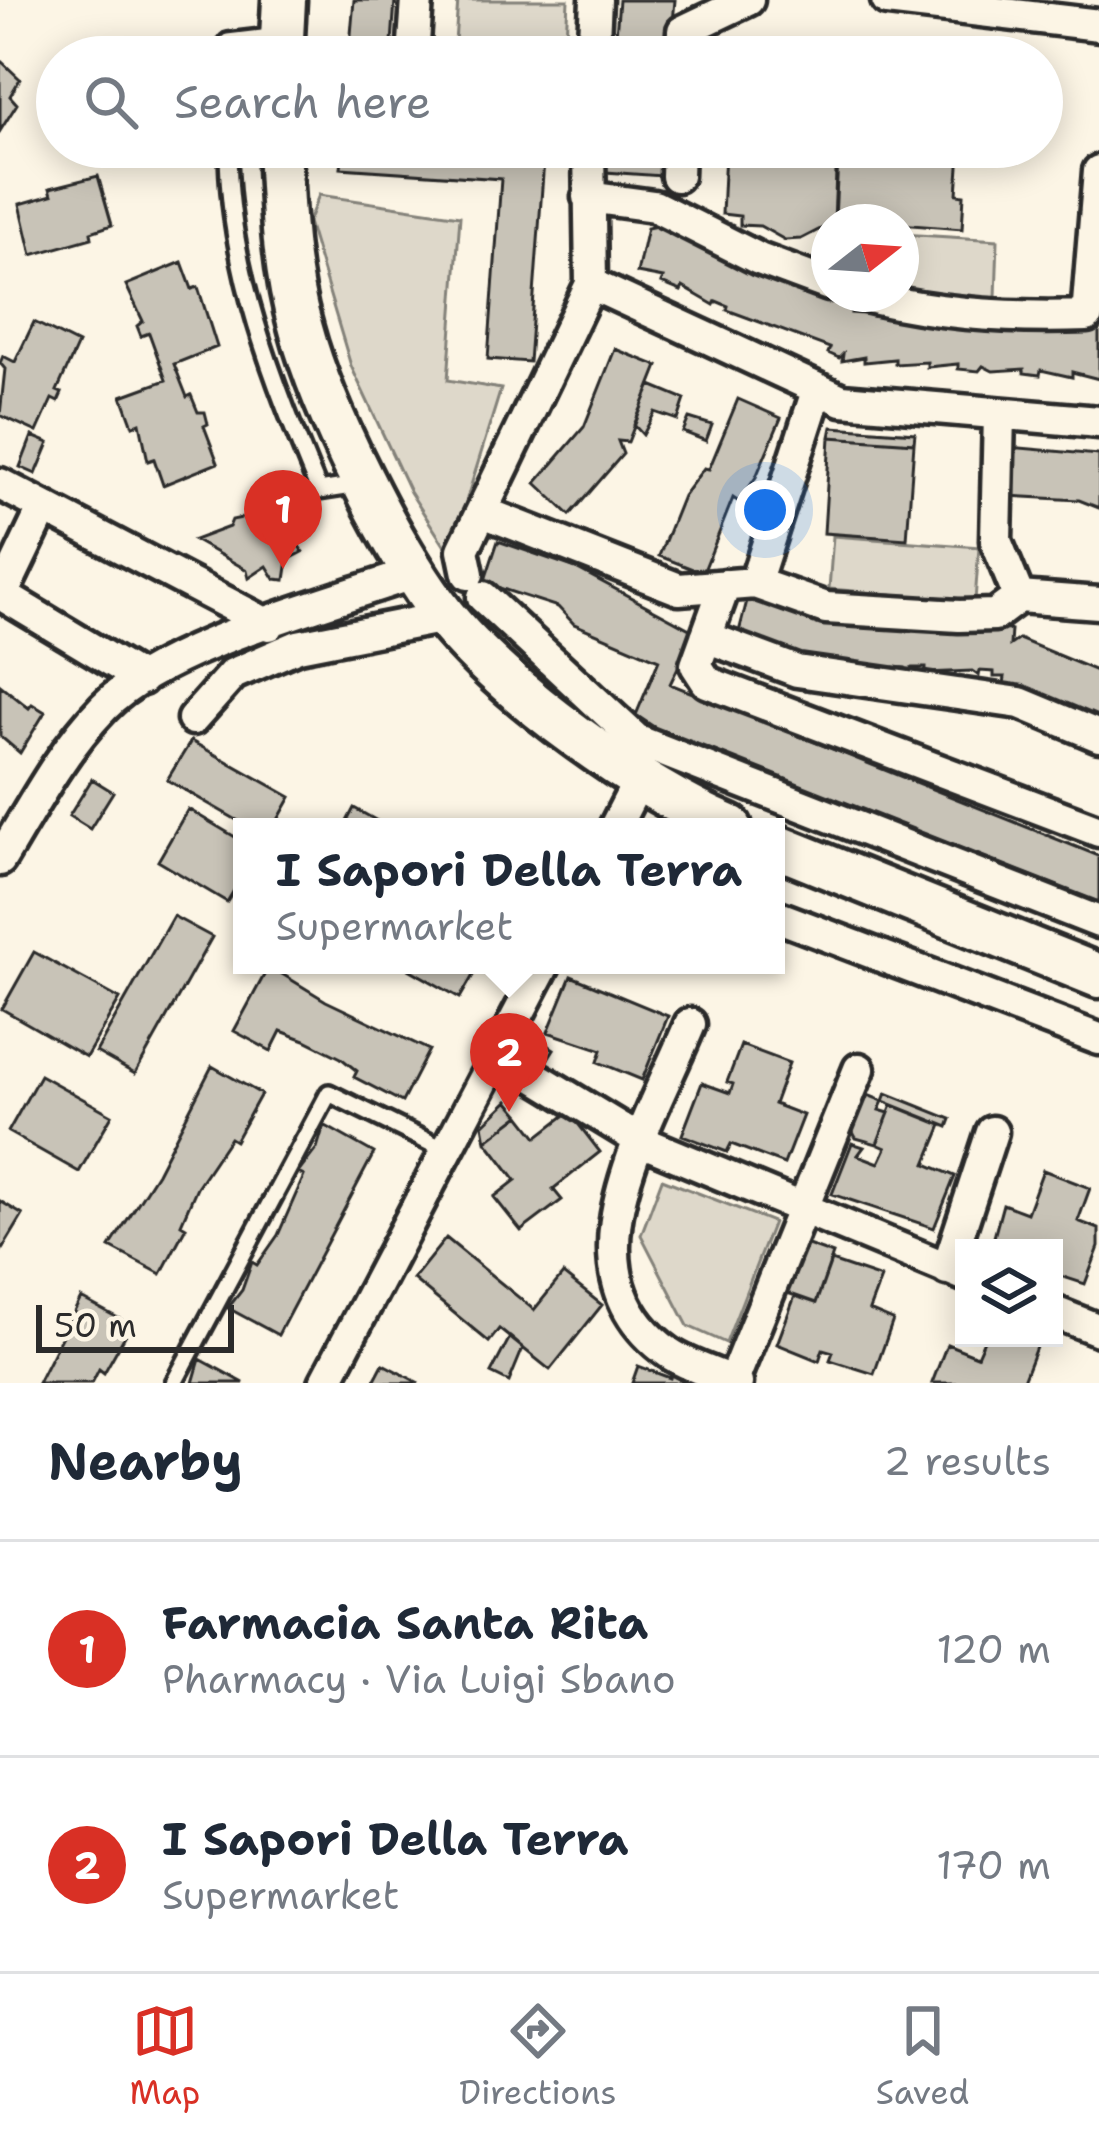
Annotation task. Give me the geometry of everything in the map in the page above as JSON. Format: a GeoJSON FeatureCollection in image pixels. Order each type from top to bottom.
{"type":"FeatureCollection","features":[{"type":"Feature","properties":{"kind":"main road"},"geometry":{"type":"LineString","coordinates":[[280,168],[283,220],[301,329],[368,484],[445,617],[536,705],[639,760],[709,818]]}},
{"type":"Feature","properties":{"kind":"main road"},"geometry":{"type":"LineString","coordinates":[[785,850],[1099,976]]}},
{"type":"Feature","properties":{"kind":"street"},"geometry":{"type":"LineString","coordinates":[[414,36],[417,0]]}},
{"type":"Feature","properties":{"kind":"street"},"geometry":{"type":"LineString","coordinates":[[594,36],[596,0]]}},
{"type":"Feature","properties":{"kind":"street"},"geometry":{"type":"LineString","coordinates":[[683,36],[683,31],[748,0]]}},
{"type":"Feature","properties":{"kind":"street"},"geometry":{"type":"LineString","coordinates":[[886,0],[1099,25]]}},
{"type":"Feature","properties":{"kind":"street"},"geometry":{"type":"LineString","coordinates":[[589,168],[590,284],[566,342],[539,382],[464,550],[476,586],[639,760],[1099,922]]}},
{"type":"Feature","properties":{"kind":"street"},"geometry":{"type":"LineString","coordinates":[[919,310],[1024,318],[1087,316],[1099,171]]}},
{"type":"Feature","properties":{"kind":"street"},"geometry":{"type":"LineString","coordinates":[[588,197],[654,206],[759,259],[811,278]]}},
{"type":"Feature","properties":{"kind":"street"},"geometry":{"type":"LineString","coordinates":[[590,284],[842,400],[1099,422]]}},
{"type":"Feature","properties":{"kind":"street"},"geometry":{"type":"LineString","coordinates":[[818,392],[740,584],[706,638],[696,665],[707,682],[1099,831]]}},
{"type":"Feature","properties":{"kind":"street"},"geometry":{"type":"LineString","coordinates":[[999,414],[996,541],[1019,597]]}},
{"type":"Feature","properties":{"kind":"street"},"geometry":{"type":"LineString","coordinates":[[0,484],[269,625]]}},
{"type":"Feature","properties":{"kind":"street"},"geometry":{"type":"LineString","coordinates":[[44,507],[1,596],[142,679]]}},
{"type":"Feature","properties":{"kind":"street"},"geometry":{"type":"LineString","coordinates":[[483,512],[679,589],[740,584],[826,608],[959,616],[994,615],[1019,597],[1099,603]]}},
{"type":"Feature","properties":{"kind":"street"},"geometry":{"type":"LineString","coordinates":[[0,860],[69,746],[107,703],[142,679],[269,625],[417,572]]}},
{"type":"Feature","properties":{"kind":"street"},"geometry":{"type":"LineString","coordinates":[[193,719],[233,674],[298,646],[445,617]]}},
{"type":"Feature","properties":{"kind":"street"},"geometry":{"type":"LineString","coordinates":[[706,638],[797,671],[1019,703],[1099,736]]}},
{"type":"Feature","properties":{"kind":"street"},"geometry":{"type":"LineString","coordinates":[[618,818],[639,760]]}},
{"type":"Feature","properties":{"kind":"street"},"geometry":{"type":"LineString","coordinates":[[785,919],[1099,1039]]}},
{"type":"Feature","properties":{"kind":"street"},"geometry":{"type":"LineString","coordinates":[[326,1383],[539,974]]}},
{"type":"Feature","properties":{"kind":"street"},"geometry":{"type":"LineString","coordinates":[[690,1024],[613,1218],[610,1256],[625,1307],[669,1353],[735,1382],[859,1069]]}},
{"type":"Feature","properties":{"kind":"street"},"geometry":{"type":"LineString","coordinates":[[498,1054],[643,1142],[955,1272]]}},
{"type":"Feature","properties":{"kind":"street"},"geometry":{"type":"LineString","coordinates":[[964,1239],[992,1132]]}},
{"type":"Feature","properties":{"kind":"street"},"geometry":{"type":"LineString","coordinates":[[1063,1316],[1099,1330]]}},
{"type":"Feature","properties":{"kind":"lane"},"geometry":{"type":"LineString","coordinates":[[230,168],[237,248],[260,349],[319,491],[368,484]]}},
{"type":"Feature","properties":{"kind":"lane"},"geometry":{"type":"LineString","coordinates":[[174,1383],[329,1094],[447,1151]]}},
{"type":"Feature","properties":{"kind":"shaded area"},"geometry":{"type":"Polygon","coordinates":[[[458,0],[568,0],[566,36],[455,36],[458,0]]]}},
{"type":"Feature","properties":{"kind":"shaded area"},"geometry":{"type":"Polygon","coordinates":[[[319,195],[460,216],[448,380],[501,389],[454,540],[446,548],[410,492],[351,366],[308,222],[319,195]]]}},
{"type":"Feature","properties":{"kind":"shaded area"},"geometry":{"type":"Polygon","coordinates":[[[919,235],[998,240],[996,298],[919,295],[919,235]]]}},
{"type":"Feature","properties":{"kind":"shaded area"},"geometry":{"type":"Polygon","coordinates":[[[833,536],[979,547],[975,601],[829,589],[833,536]]]}},
{"type":"Feature","properties":{"kind":"shaded area"},"geometry":{"type":"Polygon","coordinates":[[[662,1179],[773,1222],[726,1343],[688,1326],[641,1235],[662,1179]]]}},
{"type":"Feature","properties":{"kind":"building"},"geometry":{"type":"Polygon","coordinates":[[[354,0],[395,0],[392,36],[351,36],[354,0]]]}},
{"type":"Feature","properties":{"kind":"building"},"geometry":{"type":"Polygon","coordinates":[[[619,0],[675,0],[672,36],[616,36],[619,0]]]}},
{"type":"Feature","properties":{"kind":"building"},"geometry":{"type":"Polygon","coordinates":[[[0,60],[20,79],[10,96],[17,104],[0,131],[0,60]]]}},
{"type":"Feature","properties":{"kind":"building"},"geometry":{"type":"Polygon","coordinates":[[[341,168],[543,168],[529,362],[488,359],[501,179],[341,168]]]}},
{"type":"Feature","properties":{"kind":"building"},"geometry":{"type":"Polygon","coordinates":[[[606,168],[663,168],[662,176],[606,172],[606,168]]]}},
{"type":"Feature","properties":{"kind":"building"},"geometry":{"type":"Polygon","coordinates":[[[724,168],[836,168],[835,204],[811,204],[811,234],[801,239],[785,240],[760,226],[740,225],[740,216],[722,214],[724,168]]]}},
{"type":"Feature","properties":{"kind":"building"},"geometry":{"type":"Polygon","coordinates":[[[838,168],[959,168],[957,194],[964,195],[962,229],[919,226],[919,204],[836,204],[838,168]]]}},
{"type":"Feature","properties":{"kind":"building"},"geometry":{"type":"Polygon","coordinates":[[[98,176],[112,225],[91,232],[92,238],[32,255],[20,204],[52,195],[50,188],[98,176]]]}},
{"type":"Feature","properties":{"kind":"building"},"geometry":{"type":"Polygon","coordinates":[[[657,226],[811,288],[811,312],[1099,331],[1099,379],[1072,372],[1072,377],[1041,370],[1040,375],[1024,373],[1024,369],[993,371],[983,366],[979,371],[958,369],[958,364],[895,364],[895,359],[842,361],[843,354],[839,358],[828,353],[830,348],[727,310],[728,306],[716,301],[714,305],[683,287],[681,291],[661,283],[663,278],[637,273],[647,228],[657,226]]]}},
{"type":"Feature","properties":{"kind":"building"},"geometry":{"type":"Polygon","coordinates":[[[182,262],[192,289],[198,287],[217,347],[174,364],[187,397],[191,395],[198,412],[205,412],[208,424],[204,426],[218,463],[163,485],[154,459],[148,461],[140,423],[133,426],[122,396],[166,380],[149,333],[141,336],[137,326],[143,321],[126,285],[182,262]]]}},
{"type":"Feature","properties":{"kind":"building"},"geometry":{"type":"Polygon","coordinates":[[[34,322],[78,344],[57,391],[62,393],[58,402],[52,399],[37,432],[0,415],[5,369],[0,363],[3,356],[15,362],[34,322]]]}},
{"type":"Feature","properties":{"kind":"building"},"geometry":{"type":"Polygon","coordinates":[[[615,349],[658,366],[628,442],[618,441],[623,454],[570,515],[536,483],[584,427],[615,349]]]}},
{"type":"Feature","properties":{"kind":"building"},"geometry":{"type":"Polygon","coordinates":[[[651,385],[685,399],[678,420],[655,412],[643,435],[634,425],[651,385]]]}},
{"type":"Feature","properties":{"kind":"building"},"geometry":{"type":"Polygon","coordinates":[[[738,399],[781,418],[756,477],[739,502],[733,498],[703,573],[659,556],[683,496],[704,468],[709,469],[738,399]]]}},
{"type":"Feature","properties":{"kind":"building"},"geometry":{"type":"Polygon","coordinates":[[[689,418],[712,425],[706,441],[683,432],[689,418]]]}},
{"type":"Feature","properties":{"kind":"building"},"geometry":{"type":"Polygon","coordinates":[[[832,427],[915,433],[914,443],[830,437],[832,427]]]}},
{"type":"Feature","properties":{"kind":"building"},"geometry":{"type":"Polygon","coordinates":[[[32,436],[49,443],[36,474],[20,467],[32,436]]]}},
{"type":"Feature","properties":{"kind":"building"},"geometry":{"type":"Polygon","coordinates":[[[830,437],[914,443],[907,539],[824,533],[830,437]]]}},
{"type":"Feature","properties":{"kind":"building"},"geometry":{"type":"Polygon","coordinates":[[[1009,447],[1099,455],[1099,508],[1079,500],[1007,496],[1009,447]]]}},
{"type":"Feature","properties":{"kind":"building"},"geometry":{"type":"Polygon","coordinates":[[[273,503],[278,511],[274,527],[283,538],[292,536],[303,552],[288,560],[285,580],[275,579],[267,566],[249,578],[247,570],[194,540],[229,527],[232,520],[261,514],[264,504],[273,503]]]}},
{"type":"Feature","properties":{"kind":"building"},"geometry":{"type":"Polygon","coordinates":[[[498,541],[576,568],[695,632],[670,684],[1099,856],[1099,902],[654,727],[636,715],[659,660],[574,624],[558,607],[484,583],[498,541]]]}},
{"type":"Feature","properties":{"kind":"building"},"geometry":{"type":"Polygon","coordinates":[[[750,589],[812,614],[812,620],[1011,630],[1010,645],[1019,639],[1099,672],[1099,718],[1091,720],[1057,706],[1058,702],[1004,684],[1005,677],[994,677],[994,672],[980,671],[979,676],[972,671],[926,673],[926,668],[913,668],[905,673],[905,668],[891,667],[890,672],[787,656],[789,652],[767,648],[769,643],[738,636],[750,589]]]}},
{"type":"Feature","properties":{"kind":"building"},"geometry":{"type":"Polygon","coordinates":[[[0,685],[29,708],[32,704],[45,712],[20,753],[0,736],[0,685]]]}},
{"type":"Feature","properties":{"kind":"building"},"geometry":{"type":"Polygon","coordinates":[[[191,741],[291,797],[279,818],[233,818],[167,780],[191,741]]]}},
{"type":"Feature","properties":{"kind":"building"},"geometry":{"type":"Polygon","coordinates":[[[92,779],[113,792],[90,829],[69,816],[92,779]]]}},
{"type":"Feature","properties":{"kind":"building"},"geometry":{"type":"Polygon","coordinates":[[[354,808],[372,818],[349,818],[354,808]]]}},
{"type":"Feature","properties":{"kind":"building"},"geometry":{"type":"Polygon","coordinates":[[[188,809],[233,836],[233,892],[227,902],[158,861],[188,809]]]}},
{"type":"Feature","properties":{"kind":"building"},"geometry":{"type":"Polygon","coordinates":[[[173,916],[212,937],[135,1074],[96,1052],[173,916]]]}},
{"type":"Feature","properties":{"kind":"building"},"geometry":{"type":"Polygon","coordinates":[[[34,952],[120,999],[86,1057],[2,1009],[34,952]]]}},
{"type":"Feature","properties":{"kind":"building"},"geometry":{"type":"Polygon","coordinates":[[[265,974],[282,974],[326,1001],[429,1050],[402,1102],[354,1077],[357,1071],[341,1058],[305,1040],[281,1031],[271,1051],[234,1031],[265,974]]]}},
{"type":"Feature","properties":{"kind":"building"},"geometry":{"type":"Polygon","coordinates":[[[418,974],[474,974],[460,998],[418,974]]]}},
{"type":"Feature","properties":{"kind":"building"},"geometry":{"type":"Polygon","coordinates":[[[571,976],[668,1016],[642,1080],[598,1062],[602,1050],[548,1032],[571,976]]]}},
{"type":"Feature","properties":{"kind":"building"},"geometry":{"type":"Polygon","coordinates":[[[528,1032],[554,1049],[542,1068],[517,1051],[528,1032]]]}},
{"type":"Feature","properties":{"kind":"building"},"geometry":{"type":"Polygon","coordinates":[[[741,1045],[789,1063],[774,1104],[803,1115],[784,1164],[731,1144],[727,1152],[682,1135],[702,1083],[730,1093],[733,1084],[727,1082],[741,1045]]]}},
{"type":"Feature","properties":{"kind":"building"},"geometry":{"type":"Polygon","coordinates":[[[212,1066],[261,1094],[235,1141],[230,1138],[197,1187],[181,1224],[186,1227],[161,1274],[110,1247],[157,1173],[212,1066]]]}},
{"type":"Feature","properties":{"kind":"building"},"geometry":{"type":"Polygon","coordinates":[[[40,1075],[112,1115],[79,1172],[8,1132],[40,1075]]]}},
{"type":"Feature","properties":{"kind":"building"},"geometry":{"type":"Polygon","coordinates":[[[860,1092],[883,1101],[879,1110],[889,1113],[877,1144],[856,1138],[844,1115],[860,1092]]]}},
{"type":"Feature","properties":{"kind":"building"},"geometry":{"type":"Polygon","coordinates":[[[886,1093],[951,1119],[948,1127],[883,1101],[886,1093]]]}},
{"type":"Feature","properties":{"kind":"building"},"geometry":{"type":"Polygon","coordinates":[[[508,1101],[520,1115],[486,1141],[483,1125],[508,1101]]]}},
{"type":"Feature","properties":{"kind":"building"},"geometry":{"type":"Polygon","coordinates":[[[892,1105],[942,1125],[926,1164],[955,1176],[934,1228],[832,1194],[852,1143],[864,1147],[858,1155],[879,1163],[886,1148],[877,1144],[892,1105]]]}},
{"type":"Feature","properties":{"kind":"building"},"geometry":{"type":"Polygon","coordinates":[[[569,1112],[600,1152],[553,1189],[562,1200],[521,1231],[494,1197],[516,1180],[486,1141],[520,1115],[537,1137],[569,1112]]]}},
{"type":"Feature","properties":{"kind":"building"},"geometry":{"type":"Polygon","coordinates":[[[324,1125],[374,1153],[278,1335],[228,1308],[242,1290],[252,1262],[257,1265],[278,1235],[304,1176],[298,1173],[317,1148],[324,1125]]]}},
{"type":"Feature","properties":{"kind":"building"},"geometry":{"type":"Polygon","coordinates":[[[1043,1170],[1090,1188],[1078,1221],[1099,1229],[1099,1247],[1085,1284],[1063,1277],[1063,1239],[993,1239],[1003,1204],[1027,1213],[1043,1170]]]}},
{"type":"Feature","properties":{"kind":"building"},"geometry":{"type":"Polygon","coordinates":[[[0,1201],[23,1215],[0,1253],[0,1201]]]}},
{"type":"Feature","properties":{"kind":"building"},"geometry":{"type":"Polygon","coordinates":[[[446,1238],[534,1310],[563,1274],[602,1305],[550,1370],[499,1329],[489,1342],[413,1279],[446,1238]]]}},
{"type":"Feature","properties":{"kind":"building"},"geometry":{"type":"Polygon","coordinates":[[[805,1244],[833,1254],[816,1303],[776,1289],[784,1267],[795,1271],[805,1244]]]}},
{"type":"Feature","properties":{"kind":"building"},"geometry":{"type":"Polygon","coordinates":[[[831,1261],[881,1278],[869,1310],[893,1320],[874,1374],[830,1360],[833,1352],[823,1349],[819,1361],[777,1344],[795,1296],[816,1303],[831,1261]]]}},
{"type":"Feature","properties":{"kind":"building"},"geometry":{"type":"Polygon","coordinates":[[[81,1298],[131,1325],[104,1373],[99,1369],[92,1383],[38,1383],[81,1298]]]}},
{"type":"Feature","properties":{"kind":"building"},"geometry":{"type":"Polygon","coordinates":[[[510,1337],[523,1348],[509,1382],[491,1373],[510,1337]]]}},
{"type":"Feature","properties":{"kind":"building"},"geometry":{"type":"Polygon","coordinates":[[[947,1344],[977,1356],[981,1347],[1036,1347],[1022,1383],[932,1383],[947,1344]]]}},
{"type":"Feature","properties":{"kind":"building"},"geometry":{"type":"Polygon","coordinates":[[[200,1359],[244,1383],[193,1383],[200,1359]]]}},
{"type":"Feature","properties":{"kind":"building"},"geometry":{"type":"Polygon","coordinates":[[[383,1364],[419,1383],[373,1383],[383,1364]]]}},
{"type":"Feature","properties":{"kind":"building"},"geometry":{"type":"Polygon","coordinates":[[[638,1366],[670,1378],[672,1371],[704,1383],[632,1383],[638,1366]]]}},
{"type":"Feature","properties":{"kind":"place","name":"Farmacia Santa Rita"},"geometry":{"type":"Point","coordinates":[283,569]}},
{"type":"Feature","properties":{"kind":"place","name":"I Sapori Della Terra"},"geometry":{"type":"Point","coordinates":[509,1112]}}]}
